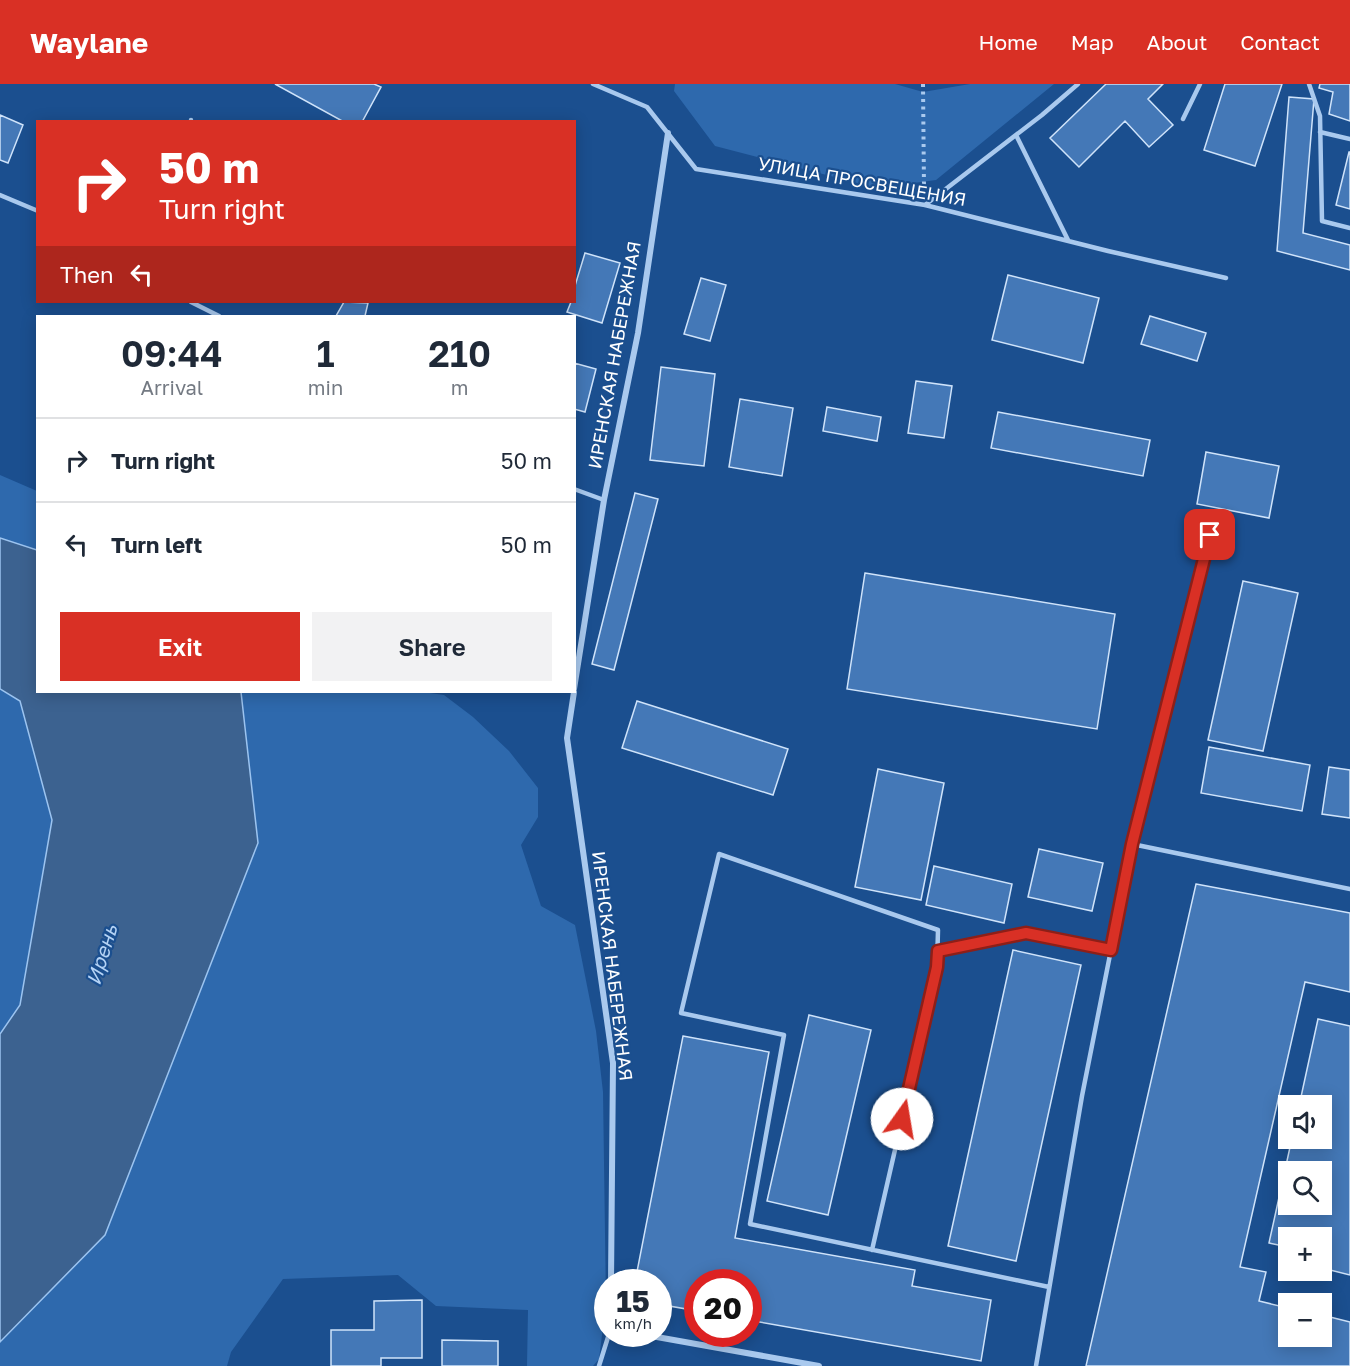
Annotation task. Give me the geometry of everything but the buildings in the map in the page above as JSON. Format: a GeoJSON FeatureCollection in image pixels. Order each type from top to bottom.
{"type":"FeatureCollection","features":[{"type":"Feature","properties":{"kind":"street","name":"ИРЕНСКАЯ НАБЕРЕЖНАЯ"},"geometry":{"type":"LineString","coordinates":[[576,677],[604,500],[638,333],[668,133]]}},
{"type":"Feature","properties":{"kind":"street","name":"ИРЕНСКАЯ НАБЕРЕЖНАЯ"},"geometry":{"type":"LineString","coordinates":[[574,693],[567,738],[613,1063],[611,1269]]}},
{"type":"Feature","properties":{"kind":"street"},"geometry":{"type":"LineString","coordinates":[[672,1340],[819,1366]]}},
{"type":"Feature","properties":{"kind":"lane","name":"УЛИЦА ПРОСВЕЩЕНИЯ"},"geometry":{"type":"LineString","coordinates":[[593,84],[647,107],[696,169],[925,205],[1226,278]]}},
{"type":"Feature","properties":{"kind":"lane"},"geometry":{"type":"LineString","coordinates":[[925,205],[1078,84]]}},
{"type":"Feature","properties":{"kind":"lane"},"geometry":{"type":"LineString","coordinates":[[1183,119],[1200,84]]}},
{"type":"Feature","properties":{"kind":"lane"},"geometry":{"type":"LineString","coordinates":[[1309,84],[1320,116],[1322,221],[1350,228]]}},
{"type":"Feature","properties":{"kind":"lane"},"geometry":{"type":"LineString","coordinates":[[1320,132],[1350,139]]}},
{"type":"Feature","properties":{"kind":"lane"},"geometry":{"type":"LineString","coordinates":[[1016,135],[1068,241]]}},
{"type":"Feature","properties":{"kind":"lane"},"geometry":{"type":"LineString","coordinates":[[0,195],[36,210]]}},
{"type":"Feature","properties":{"kind":"lane"},"geometry":{"type":"LineString","coordinates":[[193,303],[217,315]]}},
{"type":"Feature","properties":{"kind":"lane"},"geometry":{"type":"LineString","coordinates":[[206,309],[208,303]]}},
{"type":"Feature","properties":{"kind":"lane"},"geometry":{"type":"LineString","coordinates":[[576,490],[604,500]]}},
{"type":"Feature","properties":{"kind":"lane"},"geometry":{"type":"LineString","coordinates":[[1036,1366],[1082,1096],[1132,844],[1210,535]]}},
{"type":"Feature","properties":{"kind":"lane"},"geometry":{"type":"LineString","coordinates":[[1132,844],[1350,889]]}},
{"type":"Feature","properties":{"kind":"lane"},"geometry":{"type":"LineString","coordinates":[[872,1250],[937,967],[938,930],[719,854],[681,1013],[784,1035],[750,1224],[872,1250],[1049,1287]]}},
{"type":"Feature","properties":{"kind":"lane"},"geometry":{"type":"LineString","coordinates":[[938,951],[1026,933],[1111,950]]}},
{"type":"Feature","properties":{"kind":"lane"},"geometry":{"type":"LineString","coordinates":[[599,1366],[605,1347]]}},
{"type":"Feature","properties":{"kind":"path"},"geometry":{"type":"LineString","coordinates":[[923,84],[925,205]]}},
{"type":"Feature","properties":{"kind":"shaded area"},"geometry":{"type":"Polygon","coordinates":[[[675,84],[895,84],[923,92],[970,84],[1054,84],[936,180],[877,188],[715,146],[674,91],[675,84]]]}},
{"type":"Feature","properties":{"kind":"shaded area"},"geometry":{"type":"Polygon","coordinates":[[[0,475],[36,491],[36,550],[0,538],[0,475]]]}},
{"type":"Feature","properties":{"kind":"shaded area"},"geometry":{"type":"Polygon","coordinates":[[[0,689],[20,701],[52,820],[20,1005],[0,1034],[0,689]]]}},
{"type":"Feature","properties":{"kind":"shaded area"},"geometry":{"type":"Polygon","coordinates":[[[241,693],[430,693],[444,695],[473,717],[509,751],[538,788],[538,817],[521,845],[541,906],[575,925],[596,1031],[603,1092],[606,1269],[594,1269],[594,1347],[600,1347],[599,1359],[593,1366],[527,1366],[528,1310],[436,1306],[398,1275],[283,1279],[231,1352],[227,1366],[0,1366],[0,1342],[105,1235],[258,844],[241,693]]]}},
{"type":"Feature","properties":{"kind":"water","name":"Ирень"},"geometry":{"type":"Polygon","coordinates":[[[0,538],[36,550],[36,693],[241,693],[258,843],[105,1235],[0,1342],[0,1034],[20,1005],[52,820],[20,701],[0,689],[0,538]]]}},
{"type":"Feature","properties":{"kind":"route"},"geometry":{"type":"LineString","coordinates":[[902,1119],[937,967],[938,951],[1026,933],[1111,950],[1132,844],[1210,535]]}}]}
